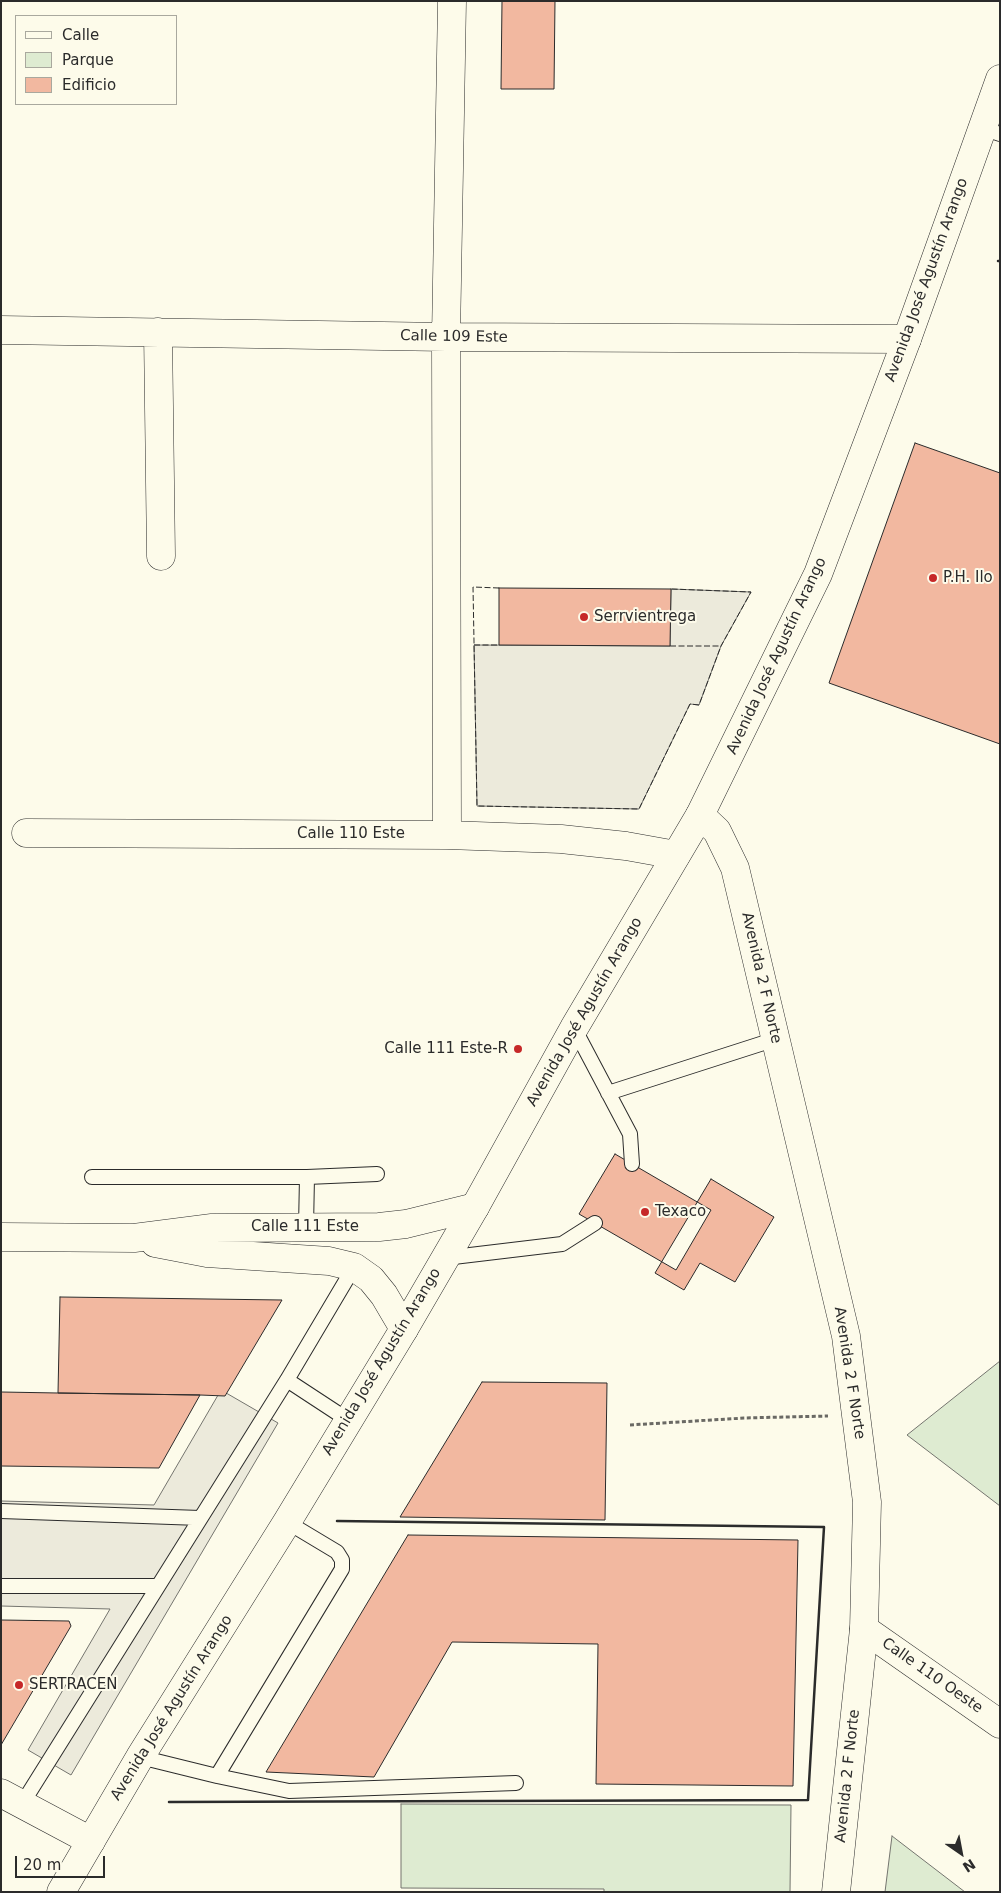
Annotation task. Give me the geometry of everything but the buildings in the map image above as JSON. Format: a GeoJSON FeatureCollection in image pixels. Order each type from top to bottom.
{"type":"FeatureCollection","features":[{"type":"Feature","properties":{"kind":"street"},"geometry":{"type":"LineString","coordinates":[[447,835],[446,337],[452,1]]}},
{"type":"Feature","properties":{"kind":"street","name":"Avenida José Agustín Arango"},"geometry":{"type":"LineString","coordinates":[[61,1892],[140,1757],[287,1522],[404,1328],[475,1207],[574,1028],[700,816],[818,574],[907,339],[991,131],[1000,79]]}},
{"type":"Feature","properties":{"kind":"street","name":"Calle 109 Este"},"geometry":{"type":"LineString","coordinates":[[1,330],[446,337],[907,339]]}},
{"type":"Feature","properties":{"kind":"street"},"geometry":{"type":"LineString","coordinates":[[158,332],[161,556]]}},
{"type":"Feature","properties":{"kind":"street","name":"Avenida 2 F Norte"},"geometry":{"type":"LineString","coordinates":[[700,816],[718,831],[735,868],[846,1336],[867,1502],[864,1628],[836,1892]]}},
{"type":"Feature","properties":{"kind":"street","name":"Calle 110 Este"},"geometry":{"type":"LineString","coordinates":[[26,833],[447,835],[561,839],[626,846],[676,855]]}},
{"type":"Feature","properties":{"kind":"street","name":"Calle 111 Este"},"geometry":{"type":"LineString","coordinates":[[1,1237],[134,1238],[212,1228],[379,1227],[406,1224],[475,1207]]}},
{"type":"Feature","properties":{"kind":"street","name":"Calle 111 Este"},"geometry":{"type":"LineString","coordinates":[[134,1238],[207,1253],[329,1260],[354,1267],[372,1279],[404,1328]]}},
{"type":"Feature","properties":{"kind":"street","name":"Calle 110 Oeste"},"geometry":{"type":"LineString","coordinates":[[864,1628],[1000,1724]]}},
{"type":"Feature","properties":{"kind":"street"},"geometry":{"type":"LineString","coordinates":[[12,1798],[90,1842]]}},
{"type":"Feature","properties":{"kind":"lane"},"geometry":{"type":"LineString","coordinates":[[574,1028],[630,1134],[632,1164]]}},
{"type":"Feature","properties":{"kind":"lane"},"geometry":{"type":"LineString","coordinates":[[608,1093],[776,1039]]}},
{"type":"Feature","properties":{"kind":"lane"},"geometry":{"type":"LineString","coordinates":[[92,1177],[307,1177],[376,1174]]}},
{"type":"Feature","properties":{"kind":"lane"},"geometry":{"type":"LineString","coordinates":[[306,1227],[307,1177]]}},
{"type":"Feature","properties":{"kind":"lane"},"geometry":{"type":"LineString","coordinates":[[445,1258],[562,1244],[595,1223]]}},
{"type":"Feature","properties":{"kind":"lane"},"geometry":{"type":"LineString","coordinates":[[12,1798],[158,1586],[287,1380],[354,1267]]}},
{"type":"Feature","properties":{"kind":"lane"},"geometry":{"type":"LineString","coordinates":[[287,1380],[348,1420]]}},
{"type":"Feature","properties":{"kind":"lane"},"geometry":{"type":"LineString","coordinates":[[1,1511],[200,1518]]}},
{"type":"Feature","properties":{"kind":"lane"},"geometry":{"type":"LineString","coordinates":[[217,1776],[342,1569],[342,1560],[337,1552],[287,1522]]}},
{"type":"Feature","properties":{"kind":"lane"},"geometry":{"type":"LineString","coordinates":[[1,1586],[158,1586]]}},
{"type":"Feature","properties":{"kind":"lane"},"geometry":{"type":"LineString","coordinates":[[140,1757],[289,1792],[516,1783]]}},
{"type":"Feature","properties":{"kind":"path"},"geometry":{"type":"LineString","coordinates":[[630,1425],[744,1418],[856,1416]]}},
{"type":"Feature","properties":{"kind":"green space"},"geometry":{"type":"Polygon","coordinates":[[[1000,1361],[1000,1506],[907,1435],[1000,1361]]]}},
{"type":"Feature","properties":{"kind":"green space"},"geometry":{"type":"Polygon","coordinates":[[[401,1804],[791,1805],[790,1892],[604,1892],[604,1889],[401,1888],[401,1804]]]}},
{"type":"Feature","properties":{"kind":"green space"},"geometry":{"type":"Polygon","coordinates":[[[892,1836],[965,1892],[885,1892],[892,1836]]]}},
{"type":"Feature","properties":{"kind":"shaded area"},"geometry":{"type":"Polygon","coordinates":[[[671,589],[751,592],[721,646],[699,705],[690,704],[639,809],[477,806],[474,645],[670,646],[671,589]]]}},
{"type":"Feature","properties":{"kind":"shaded area"},"geometry":{"type":"Polygon","coordinates":[[[221,1390],[278,1423],[71,1775],[28,1750],[110,1609],[1,1606],[1,1501],[154,1505],[221,1390]]]}},
{"type":"Feature","properties":{"kind":"fence"},"geometry":{"type":"LineString","coordinates":[[499,588],[473,587],[477,806],[639,809],[690,704],[699,705],[721,646],[751,592],[671,589]]}},
{"type":"Feature","properties":{"kind":"fence"},"geometry":{"type":"LineString","coordinates":[[474,645],[499,645]]}},
{"type":"Feature","properties":{"kind":"fence"},"geometry":{"type":"LineString","coordinates":[[670,646],[721,646]]}},
{"type":"Feature","properties":{"kind":"wall"},"geometry":{"type":"LineString","coordinates":[[169,1802],[808,1800],[824,1527],[337,1521]]}},
{"type":"Feature","properties":{"kind":"place","name":"P.H. Ilo"},"geometry":{"type":"Point","coordinates":[933,578]}},
{"type":"Feature","properties":{"kind":"place","name":"Serrvientrega"},"geometry":{"type":"Point","coordinates":[584,617]}},
{"type":"Feature","properties":{"kind":"place","name":"Calle 111 Este-R"},"geometry":{"type":"Point","coordinates":[518,1049]}},
{"type":"Feature","properties":{"kind":"place","name":"Texaco"},"geometry":{"type":"Point","coordinates":[645,1212]}},
{"type":"Feature","properties":{"kind":"place","name":"SERTRACEN"},"geometry":{"type":"Point","coordinates":[19,1685]}}]}
